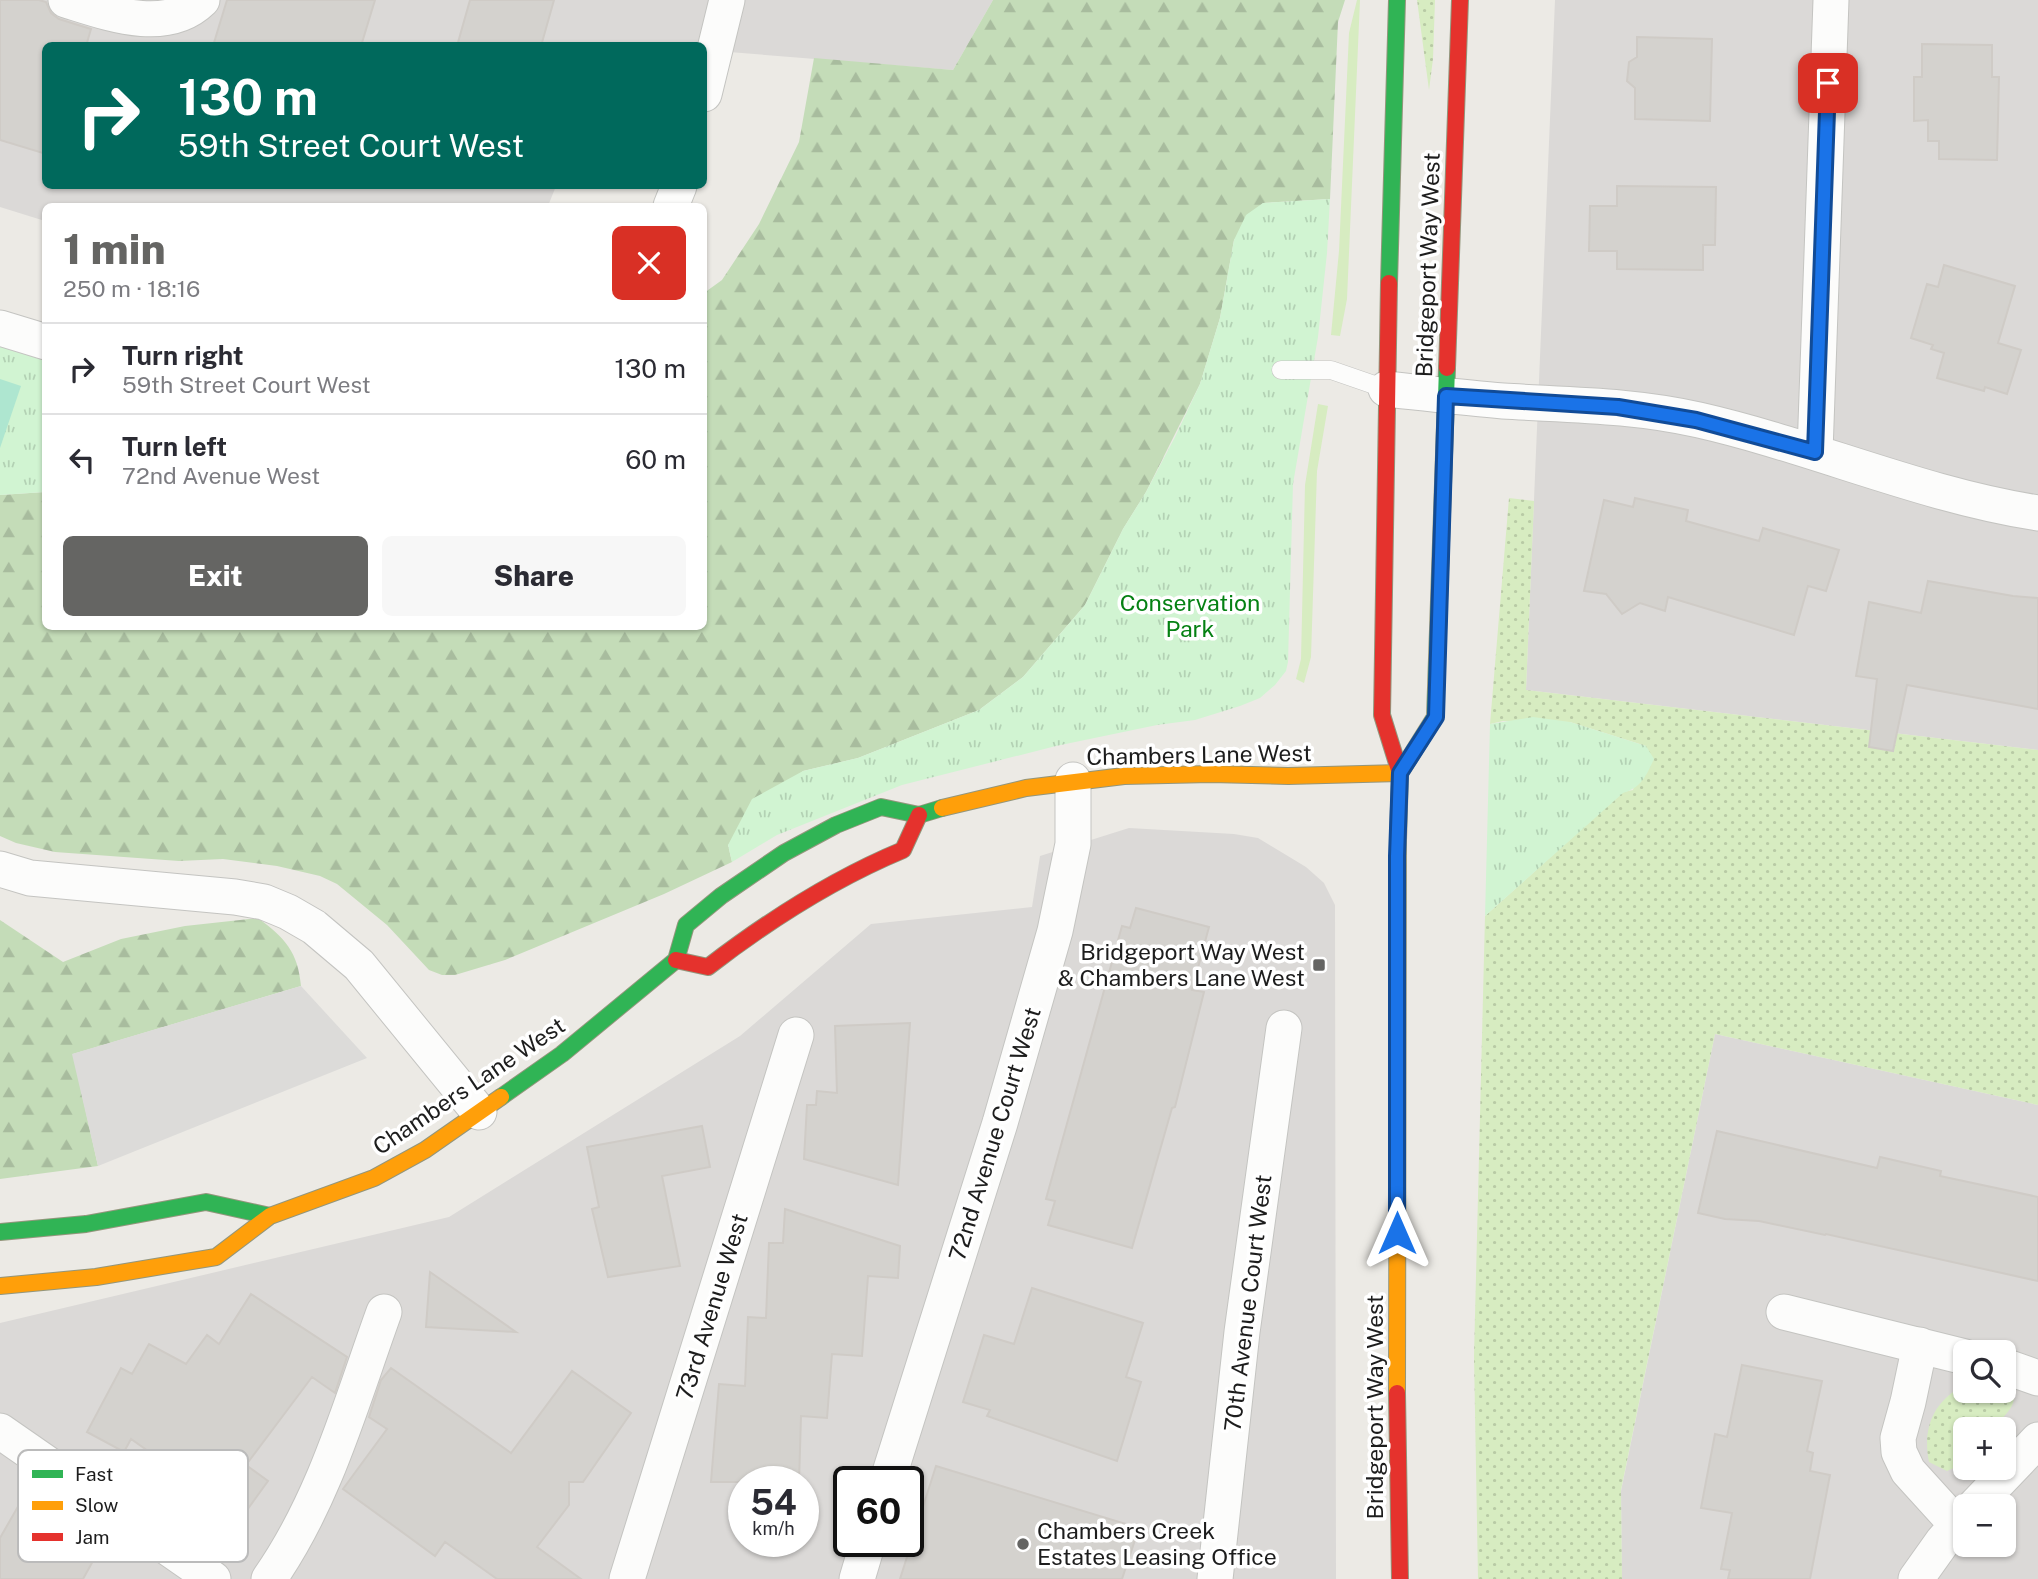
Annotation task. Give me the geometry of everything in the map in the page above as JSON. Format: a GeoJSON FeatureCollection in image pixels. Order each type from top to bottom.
{"type":"FeatureCollection","features":[{"type":"Feature","properties":{"kind":"main road","name":"Bridgeport Way West"},"geometry":{"type":"LineString","coordinates":[[1397,0],[1386,389],[1382,715],[1400,773],[1397,856],[1400,1579]]}},
{"type":"Feature","properties":{"kind":"main road","name":"Bridgeport Way West"},"geometry":{"type":"LineString","coordinates":[[1400,773],[1436,717],[1460,0]]}},
{"type":"Feature","properties":{"kind":"main road","name":"Chambers Lane West"},"geometry":{"type":"LineString","coordinates":[[0,1286],[96,1277],[216,1257],[270,1216],[374,1178],[425,1150],[562,1054],[676,960],[685,925],[721,896],[784,853],[836,825],[881,807],[919,815],[982,797],[1073,780],[1150,775],[1288,776],[1400,773]]}},
{"type":"Feature","properties":{"kind":"main road"},"geometry":{"type":"LineString","coordinates":[[676,960],[708,967],[806,896],[859,867],[903,850],[919,815]]}},
{"type":"Feature","properties":{"kind":"main road"},"geometry":{"type":"LineString","coordinates":[[0,1232],[86,1224],[206,1202],[270,1216]]}},
{"type":"Feature","properties":{"kind":"street"},"geometry":{"type":"LineString","coordinates":[[66,0],[117,13],[163,19],[181,16],[202,0]]}},
{"type":"Feature","properties":{"kind":"street"},"geometry":{"type":"LineString","coordinates":[[707,82],[727,0]]}},
{"type":"Feature","properties":{"kind":"street"},"geometry":{"type":"LineString","coordinates":[[1815,452],[1830,0]]}},
{"type":"Feature","properties":{"kind":"street"},"geometry":{"type":"LineString","coordinates":[[0,328],[42,341]]}},
{"type":"Feature","properties":{"kind":"street"},"geometry":{"type":"LineString","coordinates":[[1386,389],[1446,396],[1618,407],[1696,420],[1962,496],[2038,513]]}},
{"type":"Feature","properties":{"kind":"street","name":"72nd Avenue Court West"},"geometry":{"type":"LineString","coordinates":[[892,1466],[1000,1123],[1055,931],[1073,844],[1073,780]]}},
{"type":"Feature","properties":{"kind":"street"},"geometry":{"type":"LineString","coordinates":[[0,869],[30,878],[235,897],[264,902],[288,912],[314,927],[359,965],[479,1112]]}},
{"type":"Feature","properties":{"kind":"street","name":"70th Avenue Court West"},"geometry":{"type":"LineString","coordinates":[[1215,1579],[1242,1332],[1284,1028]]}},
{"type":"Feature","properties":{"kind":"street","name":"73rd Avenue West"},"geometry":{"type":"LineString","coordinates":[[627,1579],[796,1035]]}},
{"type":"Feature","properties":{"kind":"street"},"geometry":{"type":"LineString","coordinates":[[269,1579],[290,1549],[308,1515],[384,1312]]}},
{"type":"Feature","properties":{"kind":"street"},"geometry":{"type":"LineString","coordinates":[[1784,1312],[1953,1354]]}},
{"type":"Feature","properties":{"kind":"street"},"geometry":{"type":"LineString","coordinates":[[1920,1345],[1898,1437],[1899,1452],[1908,1471],[1953,1507]]}},
{"type":"Feature","properties":{"kind":"street"},"geometry":{"type":"LineString","coordinates":[[2016,1370],[2038,1378]]}},
{"type":"Feature","properties":{"kind":"street"},"geometry":{"type":"LineString","coordinates":[[0,1431],[27,1450]]}},
{"type":"Feature","properties":{"kind":"street"},"geometry":{"type":"LineString","coordinates":[[1986,1494],[2038,1440]]}},
{"type":"Feature","properties":{"kind":"street"},"geometry":{"type":"LineString","coordinates":[[1916,1579],[1953,1530]]}},
{"type":"Feature","properties":{"kind":"street"},"geometry":{"type":"LineString","coordinates":[[857,1579],[864,1557]]}},
{"type":"Feature","properties":{"kind":"street"},"geometry":{"type":"LineString","coordinates":[[189,1562],[213,1579]]}},
{"type":"Feature","properties":{"kind":"lane"},"geometry":{"type":"LineString","coordinates":[[1281,370],[1331,370],[1386,389]]}},
{"type":"Feature","properties":{"kind":"shaded area"},"geometry":{"type":"Polygon","coordinates":[[[0,0],[993,0],[953,70],[707,50],[707,42],[42,42],[42,189],[555,189],[549,203],[42,203],[42,220],[0,207],[0,0]]]}},
{"type":"Feature","properties":{"kind":"shaded area"},"geometry":{"type":"Polygon","coordinates":[[[1555,0],[2038,0],[2038,750],[1526,690],[1555,0]]]}},
{"type":"Feature","properties":{"kind":"shaded area"},"geometry":{"type":"Polygon","coordinates":[[[1129,828],[1234,834],[1258,838],[1306,867],[1324,883],[1335,905],[1336,1579],[0,1579],[0,1323],[449,1217],[740,1036],[871,924],[1032,907],[1040,856],[1129,828]]]}},
{"type":"Feature","properties":{"kind":"shaded area"},"geometry":{"type":"Polygon","coordinates":[[[301,986],[367,1058],[98,1166],[72,1054],[301,986]]]}},
{"type":"Feature","properties":{"kind":"shaded area"},"geometry":{"type":"Polygon","coordinates":[[[1715,1034],[2038,1105],[2038,1579],[1622,1579],[1621,1491],[1715,1034]]]}},
{"type":"Feature","properties":{"kind":"green space"},"geometry":{"type":"Polygon","coordinates":[[[993,0],[1345,0],[1338,22],[1330,199],[1263,203],[1234,240],[1220,318],[1200,384],[1085,605],[1023,677],[979,710],[858,758],[803,771],[728,845],[732,862],[664,894],[505,960],[455,975],[442,975],[429,970],[387,925],[337,884],[320,876],[277,866],[223,859],[179,861],[55,852],[16,843],[0,836],[0,495],[42,492],[42,630],[707,630],[707,291],[722,280],[759,224],[799,142],[814,58],[953,70],[993,0]]]}},
{"type":"Feature","properties":{"kind":"green space"},"geometry":{"type":"Polygon","coordinates":[[[1357,0],[1360,0],[1347,299],[1340,336],[1331,335],[1339,251],[1349,33],[1357,0]]]}},
{"type":"Feature","properties":{"kind":"green space"},"geometry":{"type":"Polygon","coordinates":[[[1417,0],[1435,0],[1429,90],[1417,0]]]}},
{"type":"Feature","properties":{"kind":"green space","name":"Conservation Park"},"geometry":{"type":"Polygon","coordinates":[[[1330,199],[1318,337],[1293,484],[1288,662],[1286,671],[1275,685],[1260,698],[1195,720],[1056,746],[902,785],[777,835],[732,862],[728,845],[752,799],[803,771],[858,758],[979,710],[1023,677],[1085,605],[1123,529],[1175,437],[1200,384],[1220,318],[1234,240],[1246,215],[1263,203],[1330,199]]]}},
{"type":"Feature","properties":{"kind":"green space"},"geometry":{"type":"Polygon","coordinates":[[[0,323],[42,334],[42,492],[0,495],[0,323]]]}},
{"type":"Feature","properties":{"kind":"green space"},"geometry":{"type":"Polygon","coordinates":[[[0,379],[21,386],[0,448],[0,379]]]}},
{"type":"Feature","properties":{"kind":"green space"},"geometry":{"type":"Polygon","coordinates":[[[1318,404],[1328,406],[1317,471],[1311,657],[1304,683],[1296,679],[1301,659],[1305,485],[1318,404]]]}},
{"type":"Feature","properties":{"kind":"green space"},"geometry":{"type":"Polygon","coordinates":[[[1509,498],[1534,501],[1526,690],[2038,750],[2038,1105],[1715,1034],[1621,1490],[1622,1579],[1478,1579],[1474,1356],[1485,916],[1623,792],[1633,790],[1646,746],[1570,722],[1503,721],[1490,724],[1509,498]]]}},
{"type":"Feature","properties":{"kind":"green space"},"geometry":{"type":"Polygon","coordinates":[[[1533,717],[1570,722],[1646,746],[1654,759],[1639,784],[1623,793],[1485,916],[1490,724],[1533,717]]]}},
{"type":"Feature","properties":{"kind":"green space"},"geometry":{"type":"Polygon","coordinates":[[[258,918],[283,939],[297,964],[301,986],[73,1054],[98,1166],[0,1179],[0,920],[63,962],[121,939],[185,926],[258,918]]]}},
{"type":"Feature","properties":{"kind":"green space"},"geometry":{"type":"Polygon","coordinates":[[[1953,1392],[1953,1403],[2013,1403],[2004,1417],[1953,1417],[1953,1468],[1947,1471],[1929,1462],[1927,1450],[1929,1427],[1938,1407],[1953,1392]]]}},
{"type":"Feature","properties":{"kind":"building"},"geometry":{"type":"Polygon","coordinates":[[[0,0],[46,2],[51,13],[59,19],[91,29],[87,42],[42,42],[42,153],[0,140],[0,0]]]}},
{"type":"Feature","properties":{"kind":"building"},"geometry":{"type":"Polygon","coordinates":[[[227,0],[375,0],[362,42],[214,42],[227,0]]]}},
{"type":"Feature","properties":{"kind":"building"},"geometry":{"type":"Polygon","coordinates":[[[470,0],[554,0],[542,42],[458,42],[470,0]]]}},
{"type":"Feature","properties":{"kind":"building"},"geometry":{"type":"Polygon","coordinates":[[[1637,37],[1712,39],[1710,121],[1635,119],[1635,88],[1627,81],[1629,62],[1637,57],[1637,37]]]}},
{"type":"Feature","properties":{"kind":"building"},"geometry":{"type":"Polygon","coordinates":[[[1922,44],[1992,45],[1992,77],[1999,77],[1997,160],[1939,159],[1939,141],[1928,141],[1928,120],[1914,121],[1914,77],[1922,77],[1922,44]]]}},
{"type":"Feature","properties":{"kind":"building"},"geometry":{"type":"Polygon","coordinates":[[[1617,186],[1716,187],[1715,245],[1703,245],[1703,270],[1617,269],[1617,251],[1589,251],[1590,206],[1617,206],[1617,186]]]}},
{"type":"Feature","properties":{"kind":"building"},"geometry":{"type":"Polygon","coordinates":[[[1944,265],[2015,286],[1998,343],[2021,350],[2007,394],[1985,387],[1984,391],[1937,378],[1944,353],[1931,349],[1933,345],[1911,338],[1927,284],[1938,287],[1944,265]]]}},
{"type":"Feature","properties":{"kind":"building"},"geometry":{"type":"Polygon","coordinates":[[[1635,498],[1688,510],[1686,521],[1759,541],[1763,528],[1839,550],[1826,591],[1808,586],[1794,635],[1668,597],[1665,611],[1640,603],[1622,614],[1606,594],[1584,591],[1604,500],[1633,507],[1635,498]]]}},
{"type":"Feature","properties":{"kind":"building"},"geometry":{"type":"Polygon","coordinates":[[[1928,581],[2038,598],[2038,709],[1907,685],[1893,751],[1869,747],[1877,679],[1856,676],[1869,602],[1921,613],[1928,581]]]}},
{"type":"Feature","properties":{"kind":"building"},"geometry":{"type":"Polygon","coordinates":[[[1136,908],[1209,927],[1192,990],[1204,992],[1175,1107],[1172,1108],[1132,1248],[1048,1225],[1055,1201],[1046,1199],[1122,926],[1130,928],[1136,908]]]}},
{"type":"Feature","properties":{"kind":"building"},"geometry":{"type":"Polygon","coordinates":[[[910,1023],[898,1185],[804,1159],[807,1105],[816,1105],[817,1091],[837,1093],[835,1026],[910,1023]]]}},
{"type":"Feature","properties":{"kind":"building"},"geometry":{"type":"Polygon","coordinates":[[[702,1126],[710,1167],[662,1176],[680,1266],[608,1277],[592,1209],[599,1207],[587,1147],[702,1126]]]}},
{"type":"Feature","properties":{"kind":"building"},"geometry":{"type":"Polygon","coordinates":[[[1717,1131],[1877,1168],[1880,1157],[1941,1171],[1940,1176],[2038,1197],[2038,1281],[1826,1234],[1698,1213],[1717,1131]]]}},
{"type":"Feature","properties":{"kind":"building"},"geometry":{"type":"Polygon","coordinates":[[[785,1209],[900,1246],[898,1278],[868,1276],[862,1356],[832,1354],[827,1418],[801,1416],[799,1466],[728,1466],[728,1482],[711,1482],[719,1384],[745,1386],[748,1317],[766,1318],[769,1243],[783,1243],[785,1209]]]}},
{"type":"Feature","properties":{"kind":"building"},"geometry":{"type":"Polygon","coordinates":[[[430,1272],[516,1332],[426,1327],[430,1272]]]}},
{"type":"Feature","properties":{"kind":"building"},"geometry":{"type":"Polygon","coordinates":[[[1032,1288],[1143,1323],[1126,1377],[1141,1382],[1117,1461],[987,1416],[990,1410],[963,1402],[984,1335],[1014,1344],[1032,1288]]]}},
{"type":"Feature","properties":{"kind":"building"},"geometry":{"type":"Polygon","coordinates":[[[251,1294],[347,1357],[335,1393],[312,1377],[248,1462],[248,1450],[147,1450],[131,1439],[125,1450],[120,1450],[87,1432],[121,1368],[132,1374],[149,1344],[186,1364],[207,1335],[219,1344],[251,1294]]]}},
{"type":"Feature","properties":{"kind":"building"},"geometry":{"type":"Polygon","coordinates":[[[1742,1365],[1822,1381],[1807,1451],[1813,1453],[1810,1471],[1830,1475],[1810,1579],[1728,1579],[1730,1570],[1721,1569],[1732,1513],[1701,1508],[1715,1434],[1727,1437],[1742,1365]]]}},
{"type":"Feature","properties":{"kind":"building"},"geometry":{"type":"Polygon","coordinates":[[[391,1368],[511,1453],[572,1371],[631,1413],[583,1482],[569,1482],[569,1505],[537,1547],[581,1579],[497,1579],[445,1542],[435,1556],[343,1489],[387,1429],[369,1417],[381,1380],[391,1368]]]}},
{"type":"Feature","properties":{"kind":"building"},"geometry":{"type":"Polygon","coordinates":[[[248,1466],[268,1481],[248,1509],[248,1466]]]}},
{"type":"Feature","properties":{"kind":"building","name":"Chambers Creek Estates Leasing Office"},"geometry":{"type":"Polygon","coordinates":[[[936,1466],[1139,1528],[1122,1579],[900,1579],[907,1557],[924,1557],[924,1504],[936,1466]]]}},
{"type":"Feature","properties":{"kind":"building"},"geometry":{"type":"Polygon","coordinates":[[[18,1506],[18,1562],[92,1562],[83,1579],[0,1579],[0,1538],[18,1506]]]}},
{"type":"Feature","properties":{"kind":"traffic: fast"},"geometry":{"type":"LineString","coordinates":[[1389,283],[1397,0]]}},
{"type":"Feature","properties":{"kind":"traffic: fast"},"geometry":{"type":"LineString","coordinates":[[1400,773],[1435,717],[1447,368]]}},
{"type":"Feature","properties":{"kind":"traffic: fast"},"geometry":{"type":"LineString","coordinates":[[501,1097],[562,1054],[676,960],[686,925],[721,896],[784,853],[836,825],[881,807],[919,815],[942,808]]}},
{"type":"Feature","properties":{"kind":"traffic: fast"},"geometry":{"type":"LineString","coordinates":[[0,1232],[86,1224],[206,1202],[270,1216]]}},
{"type":"Feature","properties":{"kind":"traffic: slow"},"geometry":{"type":"LineString","coordinates":[[942,808],[1026,788],[1124,776],[1400,773]]}},
{"type":"Feature","properties":{"kind":"traffic: slow"},"geometry":{"type":"LineString","coordinates":[[1397,1393],[1398,840]]}},
{"type":"Feature","properties":{"kind":"traffic: slow"},"geometry":{"type":"LineString","coordinates":[[0,1286],[96,1277],[216,1257],[270,1216],[374,1178],[425,1150],[501,1097]]}},
{"type":"Feature","properties":{"kind":"traffic: jam"},"geometry":{"type":"LineString","coordinates":[[1447,368],[1460,0]]}},
{"type":"Feature","properties":{"kind":"traffic: jam"},"geometry":{"type":"LineString","coordinates":[[1389,283],[1382,715],[1400,773],[1398,840]]}},
{"type":"Feature","properties":{"kind":"traffic: jam"},"geometry":{"type":"LineString","coordinates":[[676,960],[708,967],[801,902],[851,874],[903,850],[919,815]]}},
{"type":"Feature","properties":{"kind":"traffic: jam"},"geometry":{"type":"LineString","coordinates":[[1397,1393],[1400,1579]]}},
{"type":"Feature","properties":{"kind":"place","name":"Bridgeport Way West & Chambers Lane West"},"geometry":{"type":"Point","coordinates":[1319,965]}},
{"type":"Feature","properties":{"kind":"place","name":"Chambers Creek Estates Leasing Office"},"geometry":{"type":"Point","coordinates":[1023,1544]}},
{"type":"Feature","properties":{"kind":"route"},"geometry":{"type":"LineString","coordinates":[[1397,1233],[1397,856],[1400,773],[1436,717],[1446,396],[1618,407],[1696,420],[1815,452],[1828,83]]}}]}
